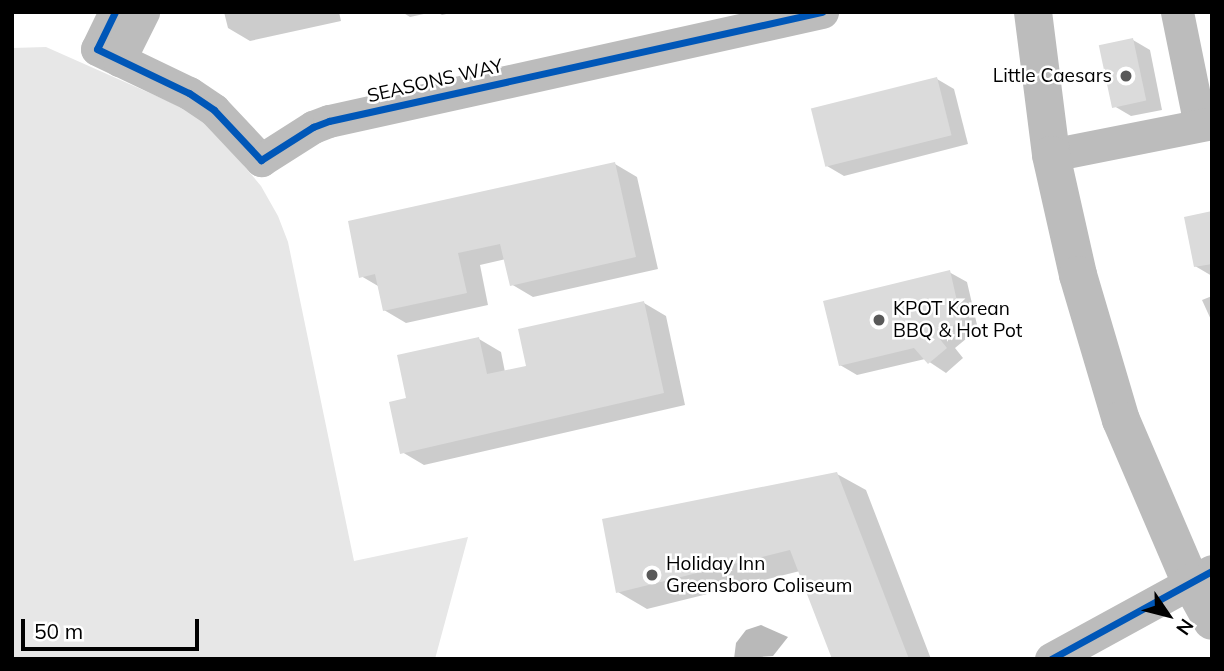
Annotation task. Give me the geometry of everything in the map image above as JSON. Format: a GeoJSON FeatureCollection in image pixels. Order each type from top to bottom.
{"type":"FeatureCollection","features":[{"type":"Feature","properties":{"kind":"main road"},"geometry":{"type":"LineString","coordinates":[[1033,12],[1051,155],[1075,264],[1121,421],[1201,577],[1212,621]]}},
{"type":"Feature","properties":{"kind":"street"},"geometry":{"type":"LineString","coordinates":[[108,54],[115,12]]}},
{"type":"Feature","properties":{"kind":"street"},"geometry":{"type":"LineString","coordinates":[[108,54],[143,12]]}},
{"type":"Feature","properties":{"kind":"street","name":"SEASONS WAY"},"geometry":{"type":"LineString","coordinates":[[108,54],[189,93],[214,110],[261,160],[313,127],[329,121],[822,12]]}},
{"type":"Feature","properties":{"kind":"street"},"geometry":{"type":"LineString","coordinates":[[1051,155],[1206,124],[1177,12]]}},
{"type":"Feature","properties":{"kind":"street"},"geometry":{"type":"LineString","coordinates":[[1051,659],[1201,577]]}},
{"type":"Feature","properties":{"kind":"shaded area"},"geometry":{"type":"Polygon","coordinates":[[[46,47],[188,110],[214,130],[261,186],[278,216],[288,242],[354,561],[468,537],[435,659],[12,659],[12,48],[46,47]]]}},
{"type":"Feature","properties":{"kind":"shaded area"},"geometry":{"type":"Polygon","coordinates":[[[761,625],[788,637],[773,656],[734,659],[736,643],[746,630],[761,625]]]}},
{"type":"Feature","properties":{"kind":"building"},"geometry":{"type":"Polygon","coordinates":[[[1133,38],[1146,101],[1112,108],[1099,45],[1133,38]]]}},
{"type":"Feature","properties":{"kind":"building"},"geometry":{"type":"Polygon","coordinates":[[[937,77],[952,135],[825,167],[811,108],[937,77]]]}},
{"type":"Feature","properties":{"kind":"building"},"geometry":{"type":"Polygon","coordinates":[[[615,162],[636,257],[510,286],[500,244],[458,253],[467,293],[383,311],[375,274],[359,278],[348,221],[615,162]]]}},
{"type":"Feature","properties":{"kind":"building"},"geometry":{"type":"Polygon","coordinates":[[[1212,211],[1212,264],[1194,267],[1184,217],[1212,211]]]}},
{"type":"Feature","properties":{"kind":"building"},"geometry":{"type":"Polygon","coordinates":[[[950,270],[961,319],[939,338],[947,348],[928,364],[914,348],[839,366],[823,301],[950,270]]]}},
{"type":"Feature","properties":{"kind":"building"},"geometry":{"type":"Polygon","coordinates":[[[644,301],[664,393],[400,454],[389,402],[406,398],[397,355],[479,337],[487,374],[526,366],[518,329],[644,301]]]}},
{"type":"Feature","properties":{"kind":"building","name":"Holiday Inn Greensboro Coliseum"},"geometry":{"type":"Polygon","coordinates":[[[837,472],[909,659],[832,659],[790,550],[616,593],[602,519],[837,472]]]}},
{"type":"Feature","properties":{"kind":"cycle path"},"geometry":{"type":"LineString","coordinates":[[115,12],[97,49],[189,93],[214,110],[261,160],[313,127],[329,121],[822,12]]}},
{"type":"Feature","properties":{"kind":"cycle path"},"geometry":{"type":"LineString","coordinates":[[1051,659],[1212,571]]}},
{"type":"Feature","properties":{"kind":"place","name":"Little Caesars"},"geometry":{"type":"Point","coordinates":[1126,76]}},
{"type":"Feature","properties":{"kind":"place","name":"KPOT Korean BBQ & Hot Pot"},"geometry":{"type":"Point","coordinates":[879,320]}},
{"type":"Feature","properties":{"kind":"place","name":"Holiday Inn Greensboro Coliseum"},"geometry":{"type":"Point","coordinates":[652,575]}}]}
